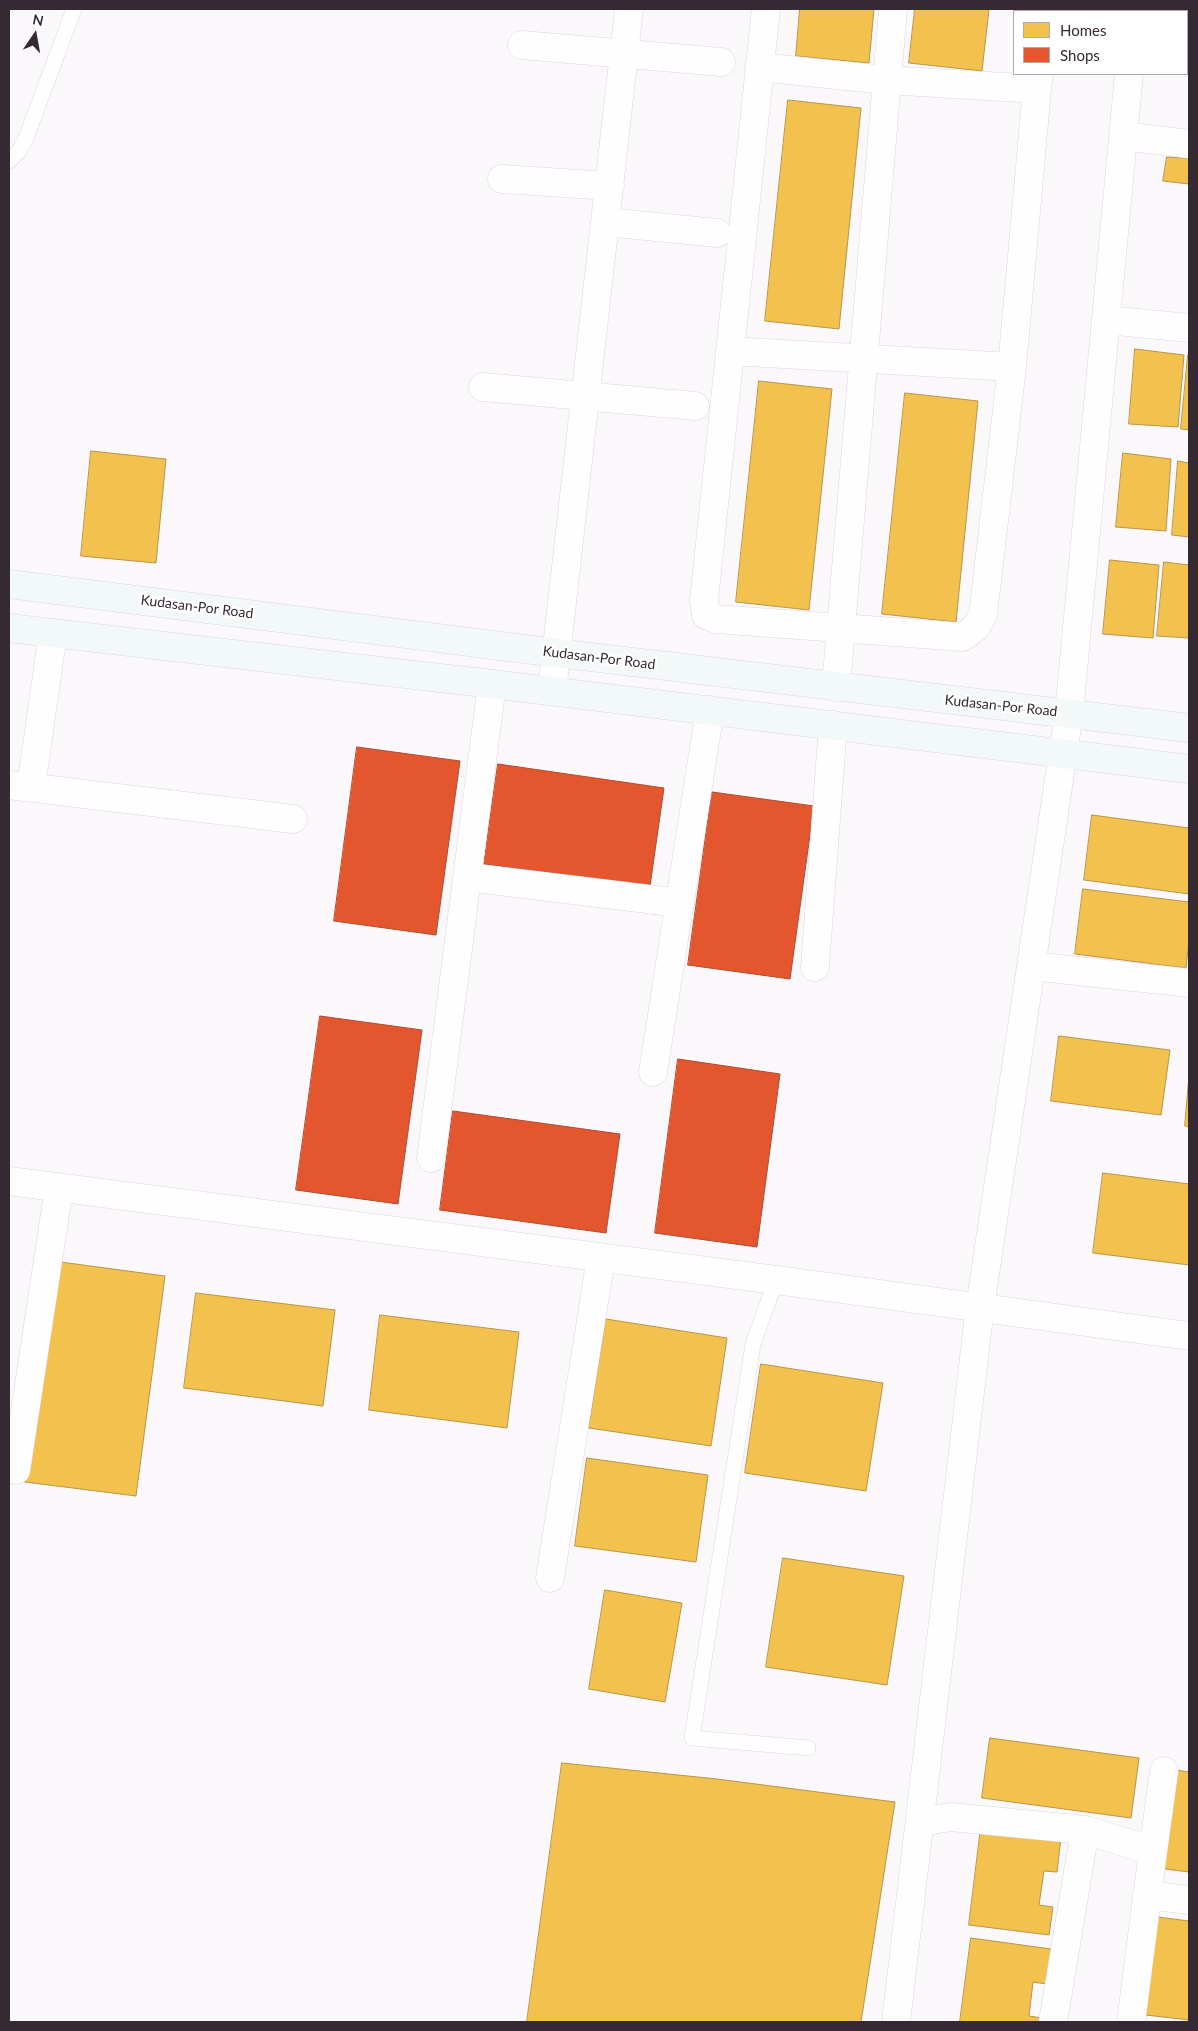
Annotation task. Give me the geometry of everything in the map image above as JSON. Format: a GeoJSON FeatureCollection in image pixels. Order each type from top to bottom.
{"type":"FeatureCollection","features":[{"type":"Feature","properties":{"kind":"street"},"geometry":{"type":"LineString","coordinates":[[552,691],[629,9]]}},
{"type":"Feature","properties":{"kind":"street"},"geometry":{"type":"LineString","coordinates":[[759,67],[886,80],[1038,81],[1012,367],[983,615],[976,628],[963,637],[716,620],[706,615],[704,600],[759,67],[766,9]]}},
{"type":"Feature","properties":{"kind":"street"},"geometry":{"type":"LineString","coordinates":[[836,687],[862,357],[893,9]]}},
{"type":"Feature","properties":{"kind":"street"},"geometry":{"type":"LineString","coordinates":[[522,45],[721,62]]}},
{"type":"Feature","properties":{"kind":"street"},"geometry":{"type":"LineString","coordinates":[[896,2022],[980,1307],[1069,713],[1129,75]]}},
{"type":"Feature","properties":{"kind":"street"},"geometry":{"type":"LineString","coordinates":[[1124,136],[1189,144]]}},
{"type":"Feature","properties":{"kind":"street"},"geometry":{"type":"LineString","coordinates":[[502,178],[610,186]]}},
{"type":"Feature","properties":{"kind":"street"},"geometry":{"type":"LineString","coordinates":[[606,222],[717,233]]}},
{"type":"Feature","properties":{"kind":"street"},"geometry":{"type":"LineString","coordinates":[[1106,320],[1189,328]]}},
{"type":"Feature","properties":{"kind":"street"},"geometry":{"type":"LineString","coordinates":[[730,351],[1012,367]]}},
{"type":"Feature","properties":{"kind":"street"},"geometry":{"type":"LineString","coordinates":[[483,387],[694,406]]}},
{"type":"Feature","properties":{"kind":"street","name":"Kudasan-Por Road"},"geometry":{"type":"LineString","coordinates":[[9,584],[557,653],[1189,728]]}},
{"type":"Feature","properties":{"kind":"street"},"geometry":{"type":"LineString","coordinates":[[9,628],[552,691],[1189,769]]}},
{"type":"Feature","properties":{"kind":"street"},"geometry":{"type":"LineString","coordinates":[[53,634],[20,786],[293,819]]}},
{"type":"Feature","properties":{"kind":"street"},"geometry":{"type":"LineString","coordinates":[[431,1158],[492,684]]}},
{"type":"Feature","properties":{"kind":"street"},"geometry":{"type":"LineString","coordinates":[[653,1072],[710,710]]}},
{"type":"Feature","properties":{"kind":"street"},"geometry":{"type":"LineString","coordinates":[[815,967],[833,725]]}},
{"type":"Feature","properties":{"kind":"street"},"geometry":{"type":"LineString","coordinates":[[467,877],[680,903]]}},
{"type":"Feature","properties":{"kind":"street"},"geometry":{"type":"LineString","coordinates":[[1032,966],[1189,983]]}},
{"type":"Feature","properties":{"kind":"street"},"geometry":{"type":"LineString","coordinates":[[9,1182],[776,1280],[1189,1336]]}},
{"type":"Feature","properties":{"kind":"street"},"geometry":{"type":"LineString","coordinates":[[16,1470],[59,1188]]}},
{"type":"Feature","properties":{"kind":"street"},"geometry":{"type":"LineString","coordinates":[[550,1578],[602,1258]]}},
{"type":"Feature","properties":{"kind":"street"},"geometry":{"type":"LineString","coordinates":[[1131,2022],[1164,1771]]}},
{"type":"Feature","properties":{"kind":"street"},"geometry":{"type":"LineString","coordinates":[[920,1822],[951,1817],[1085,1830],[1152,1851]]}},
{"type":"Feature","properties":{"kind":"street"},"geometry":{"type":"LineString","coordinates":[[1053,2022],[1085,1830]]}},
{"type":"Feature","properties":{"kind":"street"},"geometry":{"type":"LineString","coordinates":[[1147,1895],[1189,1900]]}},
{"type":"Feature","properties":{"kind":"lane"},"geometry":{"type":"LineString","coordinates":[[9,161],[19,151],[26,138],[74,9]]}},
{"type":"Feature","properties":{"kind":"lane"},"geometry":{"type":"LineString","coordinates":[[776,1280],[753,1344],[692,1738],[808,1748]]}},
{"type":"Feature","properties":{"kind":"building: Homes"},"geometry":{"type":"Polygon","coordinates":[[[800,9],[874,9],[869,63],[796,56],[800,9]]]}},
{"type":"Feature","properties":{"kind":"building: Homes"},"geometry":{"type":"Polygon","coordinates":[[[915,9],[989,9],[982,71],[909,63],[915,9]]]}},
{"type":"Feature","properties":{"kind":"building: Homes"},"geometry":{"type":"Polygon","coordinates":[[[1188,27],[1189,27],[1188,52],[1188,27]]]}},
{"type":"Feature","properties":{"kind":"building: Homes"},"geometry":{"type":"Polygon","coordinates":[[[788,100],[861,108],[839,329],[765,321],[788,100]]]}},
{"type":"Feature","properties":{"kind":"building: Homes"},"geometry":{"type":"Polygon","coordinates":[[[1167,157],[1189,158],[1189,184],[1163,181],[1167,157]]]}},
{"type":"Feature","properties":{"kind":"building: Homes"},"geometry":{"type":"Polygon","coordinates":[[[1135,349],[1184,355],[1178,427],[1129,424],[1135,349]]]}},
{"type":"Feature","properties":{"kind":"building: Homes"},"geometry":{"type":"Polygon","coordinates":[[[1189,355],[1189,430],[1181,429],[1189,355]]]}},
{"type":"Feature","properties":{"kind":"building: Homes"},"geometry":{"type":"Polygon","coordinates":[[[759,381],[832,389],[809,610],[736,602],[759,381]]]}},
{"type":"Feature","properties":{"kind":"building: Homes"},"geometry":{"type":"Polygon","coordinates":[[[905,393],[978,401],[956,622],[882,614],[905,393]]]}},
{"type":"Feature","properties":{"kind":"building: Homes"},"geometry":{"type":"Polygon","coordinates":[[[91,451],[166,459],[156,563],[81,556],[91,451]]]}},
{"type":"Feature","properties":{"kind":"building: Homes"},"geometry":{"type":"Polygon","coordinates":[[[1123,453],[1171,459],[1166,531],[1116,527],[1123,453]]]}},
{"type":"Feature","properties":{"kind":"building: Homes"},"geometry":{"type":"Polygon","coordinates":[[[1178,461],[1189,463],[1189,537],[1172,535],[1178,461]]]}},
{"type":"Feature","properties":{"kind":"building: Homes"},"geometry":{"type":"Polygon","coordinates":[[[1110,560],[1159,565],[1153,638],[1103,634],[1110,560]]]}},
{"type":"Feature","properties":{"kind":"building: Homes"},"geometry":{"type":"Polygon","coordinates":[[[1164,562],[1189,565],[1189,638],[1157,636],[1164,562]]]}},
{"type":"Feature","properties":{"kind":"building: Homes"},"geometry":{"type":"Polygon","coordinates":[[[1092,815],[1189,828],[1189,894],[1084,880],[1092,815]]]}},
{"type":"Feature","properties":{"kind":"building: Homes"},"geometry":{"type":"Polygon","coordinates":[[[1083,889],[1189,902],[1189,940],[1186,968],[1075,954],[1083,889]]]}},
{"type":"Feature","properties":{"kind":"building: Homes"},"geometry":{"type":"Polygon","coordinates":[[[1059,1036],[1170,1050],[1161,1115],[1051,1101],[1059,1036]]]}},
{"type":"Feature","properties":{"kind":"building: Homes"},"geometry":{"type":"Polygon","coordinates":[[[1189,1076],[1189,1127],[1185,1126],[1189,1076]]]}},
{"type":"Feature","properties":{"kind":"building: Homes"},"geometry":{"type":"Polygon","coordinates":[[[1103,1173],[1189,1184],[1189,1265],[1093,1253],[1103,1173]]]}},
{"type":"Feature","properties":{"kind":"building: Homes"},"geometry":{"type":"Polygon","coordinates":[[[53,1261],[165,1276],[136,1496],[25,1482],[53,1261]]]}},
{"type":"Feature","properties":{"kind":"building: Homes"},"geometry":{"type":"Polygon","coordinates":[[[196,1293],[335,1310],[323,1406],[184,1388],[196,1293]]]}},
{"type":"Feature","properties":{"kind":"building: Homes"},"geometry":{"type":"Polygon","coordinates":[[[380,1315],[519,1332],[507,1428],[369,1410],[380,1315]]]}},
{"type":"Feature","properties":{"kind":"building: Homes"},"geometry":{"type":"Polygon","coordinates":[[[606,1319],[727,1338],[711,1446],[589,1428],[606,1319]]]}},
{"type":"Feature","properties":{"kind":"building: Homes"},"geometry":{"type":"Polygon","coordinates":[[[761,1364],[883,1383],[866,1491],[745,1473],[761,1364]]]}},
{"type":"Feature","properties":{"kind":"building: Homes"},"geometry":{"type":"Polygon","coordinates":[[[587,1458],[708,1475],[696,1562],[575,1546],[587,1458]]]}},
{"type":"Feature","properties":{"kind":"building: Homes"},"geometry":{"type":"Polygon","coordinates":[[[783,1558],[904,1576],[887,1685],[766,1667],[783,1558]]]}},
{"type":"Feature","properties":{"kind":"building: Homes"},"geometry":{"type":"Polygon","coordinates":[[[605,1590],[682,1603],[665,1702],[589,1689],[605,1590]]]}},
{"type":"Feature","properties":{"kind":"building: Homes"},"geometry":{"type":"Polygon","coordinates":[[[990,1738],[1139,1758],[1131,1818],[982,1798],[990,1738]]]}},
{"type":"Feature","properties":{"kind":"building: Homes"},"geometry":{"type":"Polygon","coordinates":[[[562,1763],[717,1779],[895,1802],[861,2022],[527,2022],[562,1763]]]}},
{"type":"Feature","properties":{"kind":"building: Homes"},"geometry":{"type":"Polygon","coordinates":[[[1170,1769],[1189,1772],[1189,1872],[1157,1868],[1170,1769]]]}},
{"type":"Feature","properties":{"kind":"building: Homes"},"geometry":{"type":"Polygon","coordinates":[[[981,1827],[1061,1837],[1057,1872],[1044,1871],[1039,1905],[1053,1907],[1049,1935],[969,1925],[981,1827]]]}},
{"type":"Feature","properties":{"kind":"building: Homes"},"geometry":{"type":"Polygon","coordinates":[[[1150,1916],[1189,1921],[1189,2020],[1137,2014],[1150,1916]]]}},
{"type":"Feature","properties":{"kind":"building: Homes"},"geometry":{"type":"Polygon","coordinates":[[[971,1938],[1051,1949],[1047,1984],[1033,1982],[1029,2016],[1042,2018],[1042,2022],[960,2022],[971,1938]]]}},
{"type":"Feature","properties":{"kind":"building: Shops"},"geometry":{"type":"Polygon","coordinates":[[[357,747],[460,761],[436,935],[334,921],[357,747]]]}},
{"type":"Feature","properties":{"kind":"building: Shops"},"geometry":{"type":"Polygon","coordinates":[[[498,764],[664,788],[650,886],[484,864],[498,764]]]}},
{"type":"Feature","properties":{"kind":"building: Shops"},"geometry":{"type":"Polygon","coordinates":[[[712,792],[814,806],[790,979],[688,965],[712,792]]]}},
{"type":"Feature","properties":{"kind":"building: Shops"},"geometry":{"type":"Polygon","coordinates":[[[320,1016],[422,1030],[398,1204],[296,1190],[320,1016]]]}},
{"type":"Feature","properties":{"kind":"building: Shops"},"geometry":{"type":"Polygon","coordinates":[[[678,1059],[780,1074],[757,1247],[655,1233],[678,1059]]]}},
{"type":"Feature","properties":{"kind":"building: Shops"},"geometry":{"type":"Polygon","coordinates":[[[453,1111],[620,1134],[606,1233],[440,1210],[453,1111]]]}}]}
